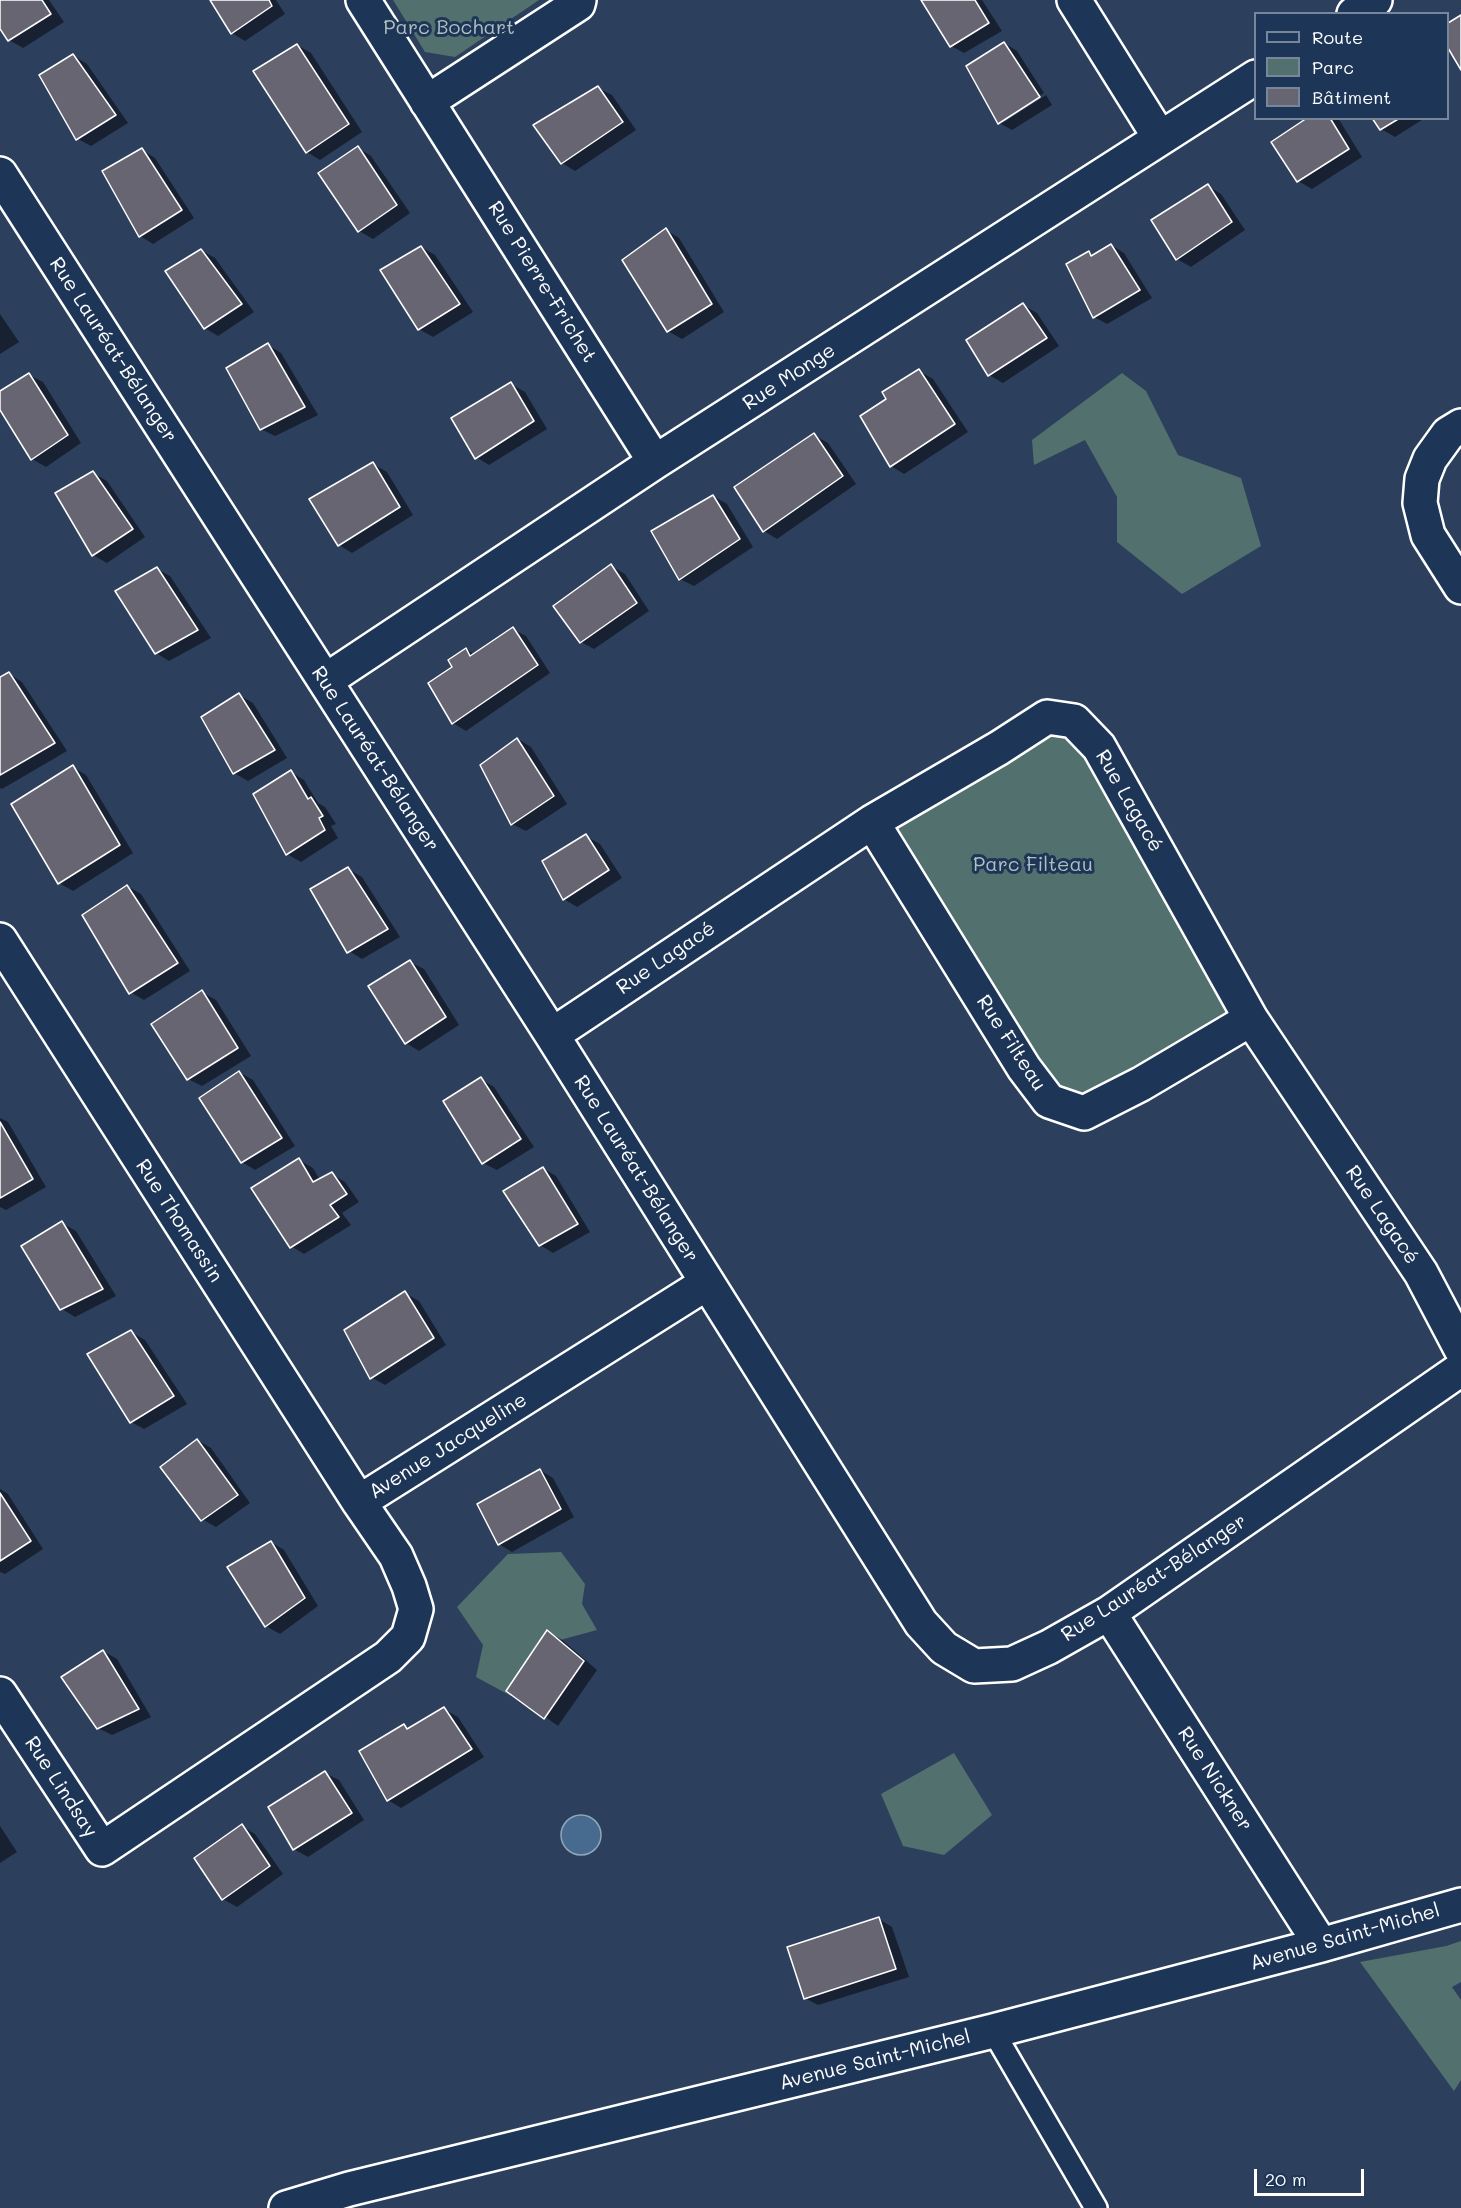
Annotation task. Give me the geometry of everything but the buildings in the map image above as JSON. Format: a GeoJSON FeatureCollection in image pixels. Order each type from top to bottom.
{"type":"FeatureCollection","features":[{"type":"Feature","properties":{"kind":"street","name":"Rue Pierre-Frichet"},"geometry":{"type":"LineString","coordinates":[[363,0],[656,462]]}},
{"type":"Feature","properties":{"kind":"street"},"geometry":{"type":"LineString","coordinates":[[427,102],[578,4],[579,0]]}},
{"type":"Feature","properties":{"kind":"street"},"geometry":{"type":"LineString","coordinates":[[1074,0],[1160,138]]}},
{"type":"Feature","properties":{"kind":"street"},"geometry":{"type":"LineString","coordinates":[[1357,12],[1375,0]]}},
{"type":"Feature","properties":{"kind":"street","name":"Rue Monge"},"geometry":{"type":"LineString","coordinates":[[325,681],[656,462],[1254,78]]}},
{"type":"Feature","properties":{"kind":"street","name":"Rue Lauréat-Bélanger"},"geometry":{"type":"LineString","coordinates":[[0,174],[552,1035],[921,1623],[944,1648],[974,1666],[1012,1664],[1049,1647],[1109,1613],[1461,1370]]}},
{"type":"Feature","properties":{"kind":"street"},"geometry":{"type":"LineString","coordinates":[[1461,426],[1448,434],[1430,459],[1422,479],[1420,503],[1428,535],[1461,587]]}},
{"type":"Feature","properties":{"kind":"street","name":"Rue Lagacé"},"geometry":{"type":"LineString","coordinates":[[552,1035],[872,822],[999,748],[1047,717],[1074,721],[1099,747],[1251,1019],[1421,1273],[1461,1349]]}},
{"type":"Feature","properties":{"kind":"street","name":"Rue Filteau"},"geometry":{"type":"LineString","coordinates":[[872,822],[1024,1068],[1049,1101],[1084,1113],[1251,1019]]}},
{"type":"Feature","properties":{"kind":"street","name":"Rue Thomassin"},"geometry":{"type":"LineString","coordinates":[[0,940],[359,1502]]}},
{"type":"Feature","properties":{"kind":"street","name":"Avenue Jacqueline"},"geometry":{"type":"LineString","coordinates":[[102,1849],[388,1657],[408,1637],[416,1609],[409,1586],[396,1556],[359,1502],[708,1283]]}},
{"type":"Feature","properties":{"kind":"street","name":"Rue Nickner"},"geometry":{"type":"LineString","coordinates":[[1109,1613],[1321,1945]]}},
{"type":"Feature","properties":{"kind":"street","name":"Rue Lindsay"},"geometry":{"type":"LineString","coordinates":[[0,1694],[102,1849]]}},
{"type":"Feature","properties":{"kind":"street","name":"Avenue Saint-Michel"},"geometry":{"type":"LineString","coordinates":[[286,2208],[349,2189],[993,2031],[1321,1945],[1461,1905]]}},
{"type":"Feature","properties":{"kind":"lane"},"geometry":{"type":"LineString","coordinates":[[993,2031],[1096,2208]]}},
{"type":"Feature","properties":{"kind":"green space","name":"Parc Bochart"},"geometry":{"type":"Polygon","coordinates":[[[393,0],[539,0],[455,57],[425,52],[393,0]]]}},
{"type":"Feature","properties":{"kind":"green space"},"geometry":{"type":"Polygon","coordinates":[[[1122,373],[1146,391],[1178,455],[1241,478],[1261,546],[1182,594],[1117,542],[1117,497],[1085,440],[1034,465],[1032,440],[1122,373]]]}},
{"type":"Feature","properties":{"kind":"green space","name":"Parc Filteau"},"geometry":{"type":"Polygon","coordinates":[[[1074,721],[1251,1019],[1084,1113],[1049,1101],[872,822],[1074,721]]]}},
{"type":"Feature","properties":{"kind":"green space"},"geometry":{"type":"Polygon","coordinates":[[[561,1552],[585,1584],[582,1604],[597,1630],[542,1645],[511,1696],[476,1677],[483,1645],[457,1607],[508,1554],[561,1552]]]}},
{"type":"Feature","properties":{"kind":"green space"},"geometry":{"type":"Polygon","coordinates":[[[954,1753],[992,1815],[944,1855],[903,1846],[881,1794],[954,1753]]]}},
{"type":"Feature","properties":{"kind":"green space"},"geometry":{"type":"Polygon","coordinates":[[[1461,1941],[1461,1982],[1452,1987],[1461,2000],[1461,2080],[1454,2091],[1360,1962],[1446,1946],[1461,1941]]]}},
{"type":"Feature","properties":{"kind":"water"},"geometry":{"type":"Polygon","coordinates":[[[581,1815],[595,1821],[601,1835],[595,1849],[581,1855],[567,1849],[561,1835],[567,1821],[581,1815]]]}}]}
